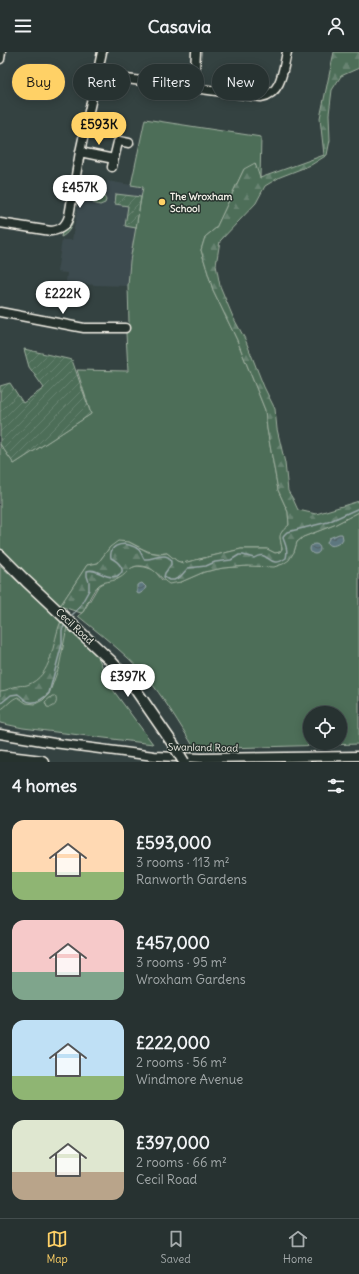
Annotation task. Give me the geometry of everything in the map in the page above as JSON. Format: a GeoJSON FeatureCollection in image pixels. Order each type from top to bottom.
{"type":"FeatureCollection","features":[{"type":"Feature","properties":{"kind":"highway"},"geometry":{"type":"LineString","coordinates":[[0,757],[42,762]]}},
{"type":"Feature","properties":{"kind":"main road","name":"Cecil Road"},"geometry":{"type":"LineString","coordinates":[[0,556],[112,662],[131,683],[184,762]]}},
{"type":"Feature","properties":{"kind":"street"},"geometry":{"type":"LineString","coordinates":[[0,59],[1,52]]}},
{"type":"Feature","properties":{"kind":"street"},"geometry":{"type":"LineString","coordinates":[[99,64],[102,52]]}},
{"type":"Feature","properties":{"kind":"street"},"geometry":{"type":"LineString","coordinates":[[195,64],[196,52]]}},
{"type":"Feature","properties":{"kind":"street"},"geometry":{"type":"LineString","coordinates":[[204,89],[266,96],[278,86],[287,52]]}},
{"type":"Feature","properties":{"kind":"street"},"geometry":{"type":"LineString","coordinates":[[0,224],[56,231],[67,223],[91,100]]}},
{"type":"Feature","properties":{"kind":"street"},"geometry":{"type":"LineString","coordinates":[[80,152],[113,163],[118,142],[129,143]]}},
{"type":"Feature","properties":{"kind":"street"},"geometry":{"type":"LineString","coordinates":[[0,312],[83,328],[125,328]]}},
{"type":"Feature","properties":{"kind":"street","name":"Swanland Road"},"geometry":{"type":"LineString","coordinates":[[0,734],[54,743],[154,756],[201,758],[359,756]]}},
{"type":"Feature","properties":{"kind":"shaded area","name":"The Wroxham School"},"geometry":{"type":"Polygon","coordinates":[[[145,119],[261,137],[162,283],[128,286],[66,282],[67,273],[57,272],[62,240],[72,240],[82,181],[106,186],[107,181],[131,185],[145,119]]]}},
{"type":"Feature","properties":{"kind":"green space"},"geometry":{"type":"Polygon","coordinates":[[[334,52],[359,52],[359,68],[341,76],[332,90],[329,114],[330,140],[327,155],[311,165],[280,177],[265,186],[256,203],[220,241],[216,265],[220,286],[275,409],[277,429],[285,463],[288,491],[298,510],[316,514],[359,501],[359,512],[334,525],[303,537],[297,542],[294,552],[289,560],[274,567],[247,566],[223,568],[204,572],[181,582],[169,584],[150,568],[136,566],[121,577],[99,585],[92,594],[83,612],[81,613],[60,606],[87,565],[98,563],[110,547],[118,541],[129,542],[148,552],[160,554],[167,553],[177,561],[183,563],[241,549],[267,549],[275,553],[280,552],[282,549],[280,536],[289,525],[288,512],[278,490],[265,410],[237,340],[213,290],[201,250],[205,237],[216,228],[244,169],[255,163],[260,178],[324,155],[320,118],[334,52]]]}},
{"type":"Feature","properties":{"kind":"green space"},"geometry":{"type":"Polygon","coordinates":[[[145,119],[261,137],[260,178],[244,169],[216,228],[205,237],[201,250],[213,290],[237,340],[265,410],[278,490],[288,512],[289,526],[281,533],[280,536],[282,549],[280,552],[275,553],[267,549],[241,549],[183,563],[177,561],[167,553],[151,552],[129,542],[110,547],[98,563],[87,565],[60,606],[0,548],[0,444],[14,464],[91,414],[77,370],[128,371],[126,333],[129,323],[128,286],[130,261],[143,187],[131,185],[145,119]]]}},
{"type":"Feature","properties":{"kind":"green space"},"geometry":{"type":"Polygon","coordinates":[[[93,194],[104,196],[106,200],[105,203],[100,205],[93,203],[90,198],[93,194]]]}},
{"type":"Feature","properties":{"kind":"green space"},"geometry":{"type":"Polygon","coordinates":[[[116,194],[141,197],[136,228],[125,226],[128,206],[115,204],[116,194]]]}},
{"type":"Feature","properties":{"kind":"green space"},"geometry":{"type":"Polygon","coordinates":[[[74,198],[76,198],[73,220],[69,230],[61,237],[62,232],[74,198]]]}},
{"type":"Feature","properties":{"kind":"green space"},"geometry":{"type":"Polygon","coordinates":[[[24,349],[72,360],[91,414],[14,464],[0,444],[0,386],[10,383],[23,403],[44,388],[29,367],[24,349]]]}},
{"type":"Feature","properties":{"kind":"green space"},"geometry":{"type":"Polygon","coordinates":[[[359,512],[359,744],[347,744],[347,706],[303,706],[303,746],[195,749],[165,702],[145,675],[121,651],[78,616],[83,612],[99,585],[118,579],[130,568],[137,566],[145,567],[154,570],[162,580],[181,582],[204,572],[223,568],[247,566],[294,552],[297,542],[303,537],[334,525],[359,512]]]}},
{"type":"Feature","properties":{"kind":"green space"},"geometry":{"type":"Polygon","coordinates":[[[0,565],[98,657],[113,690],[153,744],[23,728],[0,723],[0,565]]]}},
{"type":"Feature","properties":{"kind":"green space"},"geometry":{"type":"Polygon","coordinates":[[[61,621],[67,627],[59,667],[49,694],[43,700],[35,704],[26,703],[18,697],[13,699],[0,710],[0,691],[27,685],[36,681],[42,674],[50,658],[61,621]]]}},
{"type":"Feature","properties":{"kind":"green space"},"geometry":{"type":"Polygon","coordinates":[[[52,696],[55,696],[56,703],[52,707],[47,707],[45,702],[52,696]]]}},
{"type":"Feature","properties":{"kind":"water"},"geometry":{"type":"Polygon","coordinates":[[[342,534],[343,539],[341,542],[334,546],[328,545],[327,543],[329,538],[342,534]]]}},
{"type":"Feature","properties":{"kind":"water"},"geometry":{"type":"Polygon","coordinates":[[[313,544],[317,544],[319,545],[319,553],[313,554],[310,551],[310,547],[313,544]]]}},
{"type":"Feature","properties":{"kind":"water"},"geometry":{"type":"Polygon","coordinates":[[[142,583],[146,587],[144,591],[139,594],[137,593],[137,585],[142,583]]]}},
{"type":"Feature","properties":{"kind":"waterway"},"geometry":{"type":"LineString","coordinates":[[70,617],[79,608],[89,590],[87,571],[91,570],[112,577],[117,576],[122,572],[121,566],[111,558],[111,553],[116,546],[125,544],[135,547],[140,551],[144,559],[166,556],[171,560],[171,565],[164,577],[169,580],[174,580],[180,577],[188,568],[206,566],[215,562],[231,560],[239,555],[254,558],[263,556],[272,561],[280,561],[286,558],[287,555],[283,538],[287,532],[328,522],[359,508]]}},
{"type":"Feature","properties":{"kind":"waterway"},"geometry":{"type":"LineString","coordinates":[[0,704],[11,695],[18,694],[28,702],[35,702],[49,693],[62,644],[62,630],[65,624]]}},
{"type":"Feature","properties":{"kind":"place","name":"The Wroxham School"},"geometry":{"type":"Point","coordinates":[162,202]}}]}
